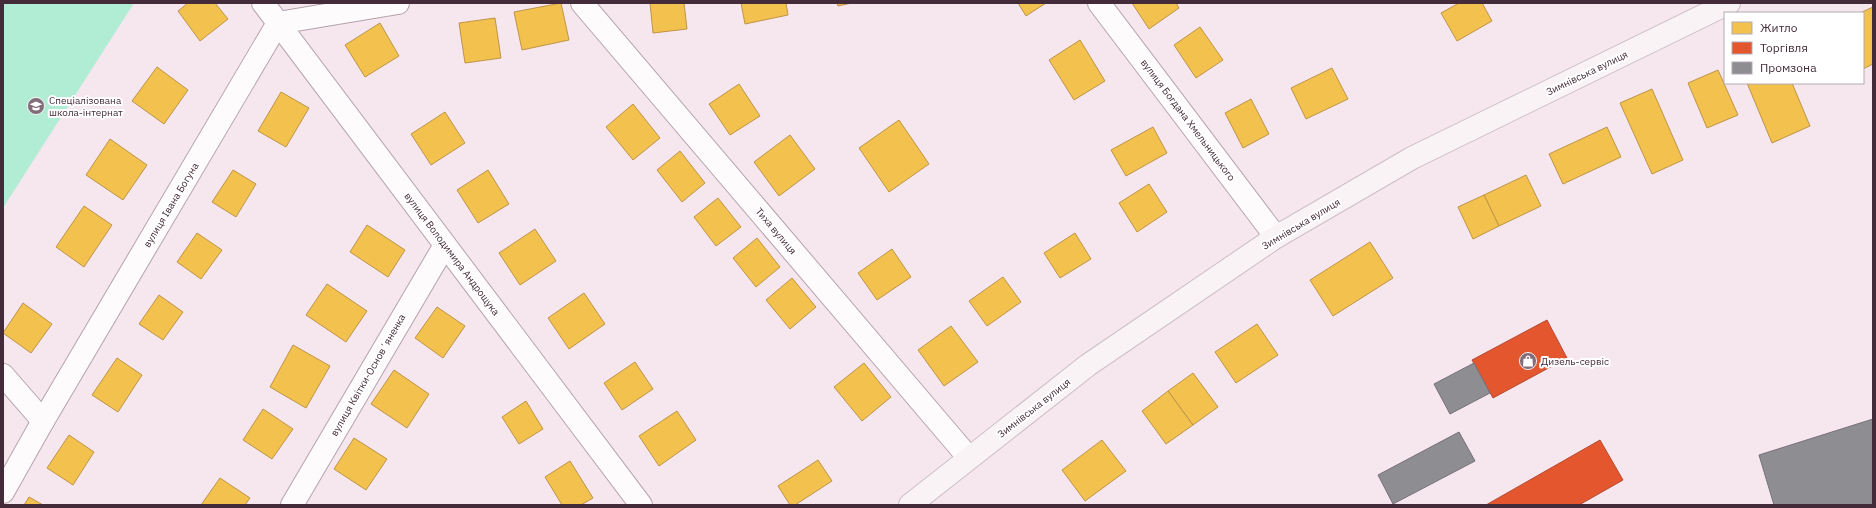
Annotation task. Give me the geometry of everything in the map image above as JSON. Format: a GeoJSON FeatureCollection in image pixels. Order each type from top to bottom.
{"type":"FeatureCollection","features":[{"type":"Feature","properties":{"kind":"main road","name":"Зимнівська вулиця"},"geometry":{"type":"LineString","coordinates":[[910,505],[1088,365],[1276,237],[1412,158],[1729,3]]}},
{"type":"Feature","properties":{"kind":"street","name":"вулиця Володимира Андрощука"},"geometry":{"type":"LineString","coordinates":[[263,3],[641,505]]}},
{"type":"Feature","properties":{"kind":"street"},"geometry":{"type":"LineString","coordinates":[[278,23],[398,3]]}},
{"type":"Feature","properties":{"kind":"street","name":"Тиха вулиця"},"geometry":{"type":"LineString","coordinates":[[582,3],[970,458]]}},
{"type":"Feature","properties":{"kind":"street","name":"вулиця Богдана Хмельницького"},"geometry":{"type":"LineString","coordinates":[[1099,3],[1276,237]]}},
{"type":"Feature","properties":{"kind":"street","name":"вулиця Івана Богуна"},"geometry":{"type":"LineString","coordinates":[[3,492],[43,421],[278,23]]}},
{"type":"Feature","properties":{"kind":"street","name":"вулиця Квітки-Основʼяненка"},"geometry":{"type":"LineString","coordinates":[[292,505],[445,245]]}},
{"type":"Feature","properties":{"kind":"street"},"geometry":{"type":"LineString","coordinates":[[3,375],[43,421]]}},
{"type":"Feature","properties":{"kind":"green space","name":"Спеціалізована школа-інтернат"},"geometry":{"type":"Polygon","coordinates":[[[3,3],[134,3],[3,208],[3,3]]]}},
{"type":"Feature","properties":{"kind":"building: Житло"},"geometry":{"type":"Polygon","coordinates":[[[188,3],[215,3],[228,19],[200,41],[178,11],[188,3]]]}},
{"type":"Feature","properties":{"kind":"building: Житло"},"geometry":{"type":"Polygon","coordinates":[[[561,3],[569,40],[522,50],[514,12],[561,3]]]}},
{"type":"Feature","properties":{"kind":"building: Житло"},"geometry":{"type":"Polygon","coordinates":[[[650,3],[684,3],[687,29],[653,33],[650,3]]]}},
{"type":"Feature","properties":{"kind":"building: Житло"},"geometry":{"type":"Polygon","coordinates":[[[741,3],[786,3],[788,15],[745,24],[741,3]]]}},
{"type":"Feature","properties":{"kind":"building: Житло"},"geometry":{"type":"Polygon","coordinates":[[[837,3],[852,3],[838,6],[837,3]]]}},
{"type":"Feature","properties":{"kind":"building: Житло"},"geometry":{"type":"Polygon","coordinates":[[[1018,3],[1046,3],[1026,16],[1018,3]]]}},
{"type":"Feature","properties":{"kind":"building: Житло"},"geometry":{"type":"Polygon","coordinates":[[[1132,3],[1176,3],[1179,8],[1149,29],[1132,3]]]}},
{"type":"Feature","properties":{"kind":"building: Житло"},"geometry":{"type":"Polygon","coordinates":[[[1459,3],[1482,3],[1492,21],[1457,41],[1441,13],[1459,3]]]}},
{"type":"Feature","properties":{"kind":"building: Житло"},"geometry":{"type":"Polygon","coordinates":[[[1873,7],[1873,64],[1864,68],[1864,12],[1862,12],[1873,7]]]}},
{"type":"Feature","properties":{"kind":"building: Житло"},"geometry":{"type":"Polygon","coordinates":[[[495,18],[501,58],[465,63],[459,23],[495,18]]]}},
{"type":"Feature","properties":{"kind":"building: Житло"},"geometry":{"type":"Polygon","coordinates":[[[380,23],[399,56],[365,77],[345,45],[380,23]]]}},
{"type":"Feature","properties":{"kind":"building: Житло"},"geometry":{"type":"Polygon","coordinates":[[[1200,27],[1223,60],[1196,78],[1174,45],[1200,27]]]}},
{"type":"Feature","properties":{"kind":"building: Житло"},"geometry":{"type":"Polygon","coordinates":[[[1080,40],[1105,81],[1074,100],[1049,60],[1080,40]]]}},
{"type":"Feature","properties":{"kind":"building: Житло"},"geometry":{"type":"Polygon","coordinates":[[[157,67],[188,90],[164,124],[132,101],[157,67]]]}},
{"type":"Feature","properties":{"kind":"building: Житло"},"geometry":{"type":"Polygon","coordinates":[[[1332,68],[1348,99],[1306,119],[1291,88],[1332,68]]]}},
{"type":"Feature","properties":{"kind":"building: Житло"},"geometry":{"type":"Polygon","coordinates":[[[1718,70],[1738,115],[1707,128],[1688,83],[1718,70]]]}},
{"type":"Feature","properties":{"kind":"building: Житло"},"geometry":{"type":"Polygon","coordinates":[[[739,84],[760,116],[730,135],[709,104],[739,84]]]}},
{"type":"Feature","properties":{"kind":"building: Житло"},"geometry":{"type":"Polygon","coordinates":[[[1747,84],[1792,84],[1810,126],[1772,143],[1747,84]]]}},
{"type":"Feature","properties":{"kind":"building: Житло"},"geometry":{"type":"Polygon","coordinates":[[[1652,89],[1683,160],[1652,174],[1620,103],[1652,89]]]}},
{"type":"Feature","properties":{"kind":"building: Житло"},"geometry":{"type":"Polygon","coordinates":[[[281,92],[309,108],[286,147],[258,131],[281,92]]]}},
{"type":"Feature","properties":{"kind":"building: Житло"},"geometry":{"type":"Polygon","coordinates":[[[1251,99],[1269,134],[1243,148],[1225,113],[1251,99]]]}},
{"type":"Feature","properties":{"kind":"building: Житло"},"geometry":{"type":"Polygon","coordinates":[[[633,104],[660,138],[633,160],[606,127],[633,104]]]}},
{"type":"Feature","properties":{"kind":"building: Житло"},"geometry":{"type":"Polygon","coordinates":[[[445,112],[465,143],[431,165],[411,134],[445,112]]]}},
{"type":"Feature","properties":{"kind":"building: Житло"},"geometry":{"type":"Polygon","coordinates":[[[899,120],[929,164],[889,192],[859,148],[899,120]]]}},
{"type":"Feature","properties":{"kind":"building: Житло"},"geometry":{"type":"Polygon","coordinates":[[[1153,127],[1167,153],[1126,176],[1111,150],[1153,127]]]}},
{"type":"Feature","properties":{"kind":"building: Житло"},"geometry":{"type":"Polygon","coordinates":[[[1607,127],[1621,157],[1563,184],[1549,154],[1607,127]]]}},
{"type":"Feature","properties":{"kind":"building: Житло"},"geometry":{"type":"Polygon","coordinates":[[[790,135],[815,169],[779,196],[754,162],[790,135]]]}},
{"type":"Feature","properties":{"kind":"building: Житло"},"geometry":{"type":"Polygon","coordinates":[[[110,139],[147,165],[123,200],[86,175],[110,139]]]}},
{"type":"Feature","properties":{"kind":"building: Житло"},"geometry":{"type":"Polygon","coordinates":[[[680,151],[705,183],[682,202],[657,170],[680,151]]]}},
{"type":"Feature","properties":{"kind":"building: Житло"},"geometry":{"type":"Polygon","coordinates":[[[233,170],[256,184],[236,217],[212,202],[233,170]]]}},
{"type":"Feature","properties":{"kind":"building: Житло"},"geometry":{"type":"Polygon","coordinates":[[[488,170],[509,204],[478,223],[457,190],[488,170]]]}},
{"type":"Feature","properties":{"kind":"building: Житло"},"geometry":{"type":"Polygon","coordinates":[[[1526,175],[1541,206],[1499,226],[1484,195],[1526,175]]]}},
{"type":"Feature","properties":{"kind":"building: Житло"},"geometry":{"type":"Polygon","coordinates":[[[1149,184],[1167,212],[1137,232],[1119,203],[1149,184]]]}},
{"type":"Feature","properties":{"kind":"building: Житло"},"geometry":{"type":"Polygon","coordinates":[[[1484,195],[1499,226],[1473,239],[1458,207],[1484,195]]]}},
{"type":"Feature","properties":{"kind":"building: Житло"},"geometry":{"type":"Polygon","coordinates":[[[718,198],[741,227],[716,246],[694,217],[718,198]]]}},
{"type":"Feature","properties":{"kind":"building: Житло"},"geometry":{"type":"Polygon","coordinates":[[[84,206],[112,225],[84,267],[56,247],[84,206]]]}},
{"type":"Feature","properties":{"kind":"building: Житло"},"geometry":{"type":"Polygon","coordinates":[[[367,225],[405,250],[388,277],[350,252],[367,225]]]}},
{"type":"Feature","properties":{"kind":"building: Житло"},"geometry":{"type":"Polygon","coordinates":[[[535,229],[556,261],[520,285],[499,253],[535,229]]]}},
{"type":"Feature","properties":{"kind":"building: Житло"},"geometry":{"type":"Polygon","coordinates":[[[197,233],[222,250],[201,279],[177,262],[197,233]]]}},
{"type":"Feature","properties":{"kind":"building: Житло"},"geometry":{"type":"Polygon","coordinates":[[[1075,233],[1091,259],[1060,278],[1044,253],[1075,233]]]}},
{"type":"Feature","properties":{"kind":"building: Житло"},"geometry":{"type":"Polygon","coordinates":[[[757,238],[780,267],[756,287],[733,258],[757,238]]]}},
{"type":"Feature","properties":{"kind":"building: Житло"},"geometry":{"type":"Polygon","coordinates":[[[1370,242],[1393,278],[1333,316],[1310,280],[1370,242]]]}},
{"type":"Feature","properties":{"kind":"building: Житло"},"geometry":{"type":"Polygon","coordinates":[[[892,249],[911,277],[877,300],[858,273],[892,249]]]}},
{"type":"Feature","properties":{"kind":"building: Житло"},"geometry":{"type":"Polygon","coordinates":[[[1003,277],[1021,302],[987,326],[969,301],[1003,277]]]}},
{"type":"Feature","properties":{"kind":"building: Житло"},"geometry":{"type":"Polygon","coordinates":[[[792,278],[816,307],[790,329],[766,300],[792,278]]]}},
{"type":"Feature","properties":{"kind":"building: Житло"},"geometry":{"type":"Polygon","coordinates":[[[327,284],[367,311],[346,342],[306,315],[327,284]]]}},
{"type":"Feature","properties":{"kind":"building: Житло"},"geometry":{"type":"Polygon","coordinates":[[[584,293],[605,324],[569,349],[548,318],[584,293]]]}},
{"type":"Feature","properties":{"kind":"building: Житло"},"geometry":{"type":"Polygon","coordinates":[[[159,295],[183,312],[163,340],[139,324],[159,295]]]}},
{"type":"Feature","properties":{"kind":"building: Житло"},"geometry":{"type":"Polygon","coordinates":[[[23,303],[52,324],[31,353],[3,333],[23,303]]]}},
{"type":"Feature","properties":{"kind":"building: Житло"},"geometry":{"type":"Polygon","coordinates":[[[437,307],[465,326],[443,358],[415,338],[437,307]]]}},
{"type":"Feature","properties":{"kind":"building: Житло"},"geometry":{"type":"Polygon","coordinates":[[[1257,324],[1278,355],[1236,383],[1215,352],[1257,324]]]}},
{"type":"Feature","properties":{"kind":"building: Житло"},"geometry":{"type":"Polygon","coordinates":[[[951,326],[978,362],[944,386],[918,350],[951,326]]]}},
{"type":"Feature","properties":{"kind":"building: Житло"},"geometry":{"type":"Polygon","coordinates":[[[293,345],[330,366],[306,408],[270,387],[293,345]]]}},
{"type":"Feature","properties":{"kind":"building: Житло"},"geometry":{"type":"Polygon","coordinates":[[[117,358],[142,375],[118,412],[92,395],[117,358]]]}},
{"type":"Feature","properties":{"kind":"building: Житло"},"geometry":{"type":"Polygon","coordinates":[[[635,362],[653,389],[622,410],[604,383],[635,362]]]}},
{"type":"Feature","properties":{"kind":"building: Житло"},"geometry":{"type":"Polygon","coordinates":[[[864,363],[891,397],[862,421],[834,387],[864,363]]]}},
{"type":"Feature","properties":{"kind":"building: Житло"},"geometry":{"type":"Polygon","coordinates":[[[394,370],[429,394],[407,428],[371,404],[394,370]]]}},
{"type":"Feature","properties":{"kind":"building: Житло"},"geometry":{"type":"Polygon","coordinates":[[[1193,373],[1218,407],[1193,425],[1168,391],[1193,373]]]}},
{"type":"Feature","properties":{"kind":"building: Житло"},"geometry":{"type":"Polygon","coordinates":[[[1168,391],[1193,425],[1166,444],[1142,411],[1168,391]]]}},
{"type":"Feature","properties":{"kind":"building: Житло"},"geometry":{"type":"Polygon","coordinates":[[[526,401],[543,429],[519,444],[502,417],[526,401]]]}},
{"type":"Feature","properties":{"kind":"building: Житло"},"geometry":{"type":"Polygon","coordinates":[[[263,409],[293,429],[272,459],[243,440],[263,409]]]}},
{"type":"Feature","properties":{"kind":"building: Житло"},"geometry":{"type":"Polygon","coordinates":[[[677,411],[696,440],[659,466],[639,436],[677,411]]]}},
{"type":"Feature","properties":{"kind":"building: Житло"},"geometry":{"type":"Polygon","coordinates":[[[69,435],[94,452],[73,485],[47,468],[69,435]]]}},
{"type":"Feature","properties":{"kind":"building: Житло"},"geometry":{"type":"Polygon","coordinates":[[[354,438],[387,459],[366,490],[334,469],[354,438]]]}},
{"type":"Feature","properties":{"kind":"building: Житло"},"geometry":{"type":"Polygon","coordinates":[[[1102,440],[1126,471],[1085,501],[1062,470],[1102,440]]]}},
{"type":"Feature","properties":{"kind":"building: Житло"},"geometry":{"type":"Polygon","coordinates":[[[818,460],[832,481],[795,505],[790,505],[778,486],[818,460]]]}},
{"type":"Feature","properties":{"kind":"building: Житло"},"geometry":{"type":"Polygon","coordinates":[[[570,461],[593,498],[581,505],[562,505],[545,477],[570,461]]]}},
{"type":"Feature","properties":{"kind":"building: Житло"},"geometry":{"type":"Polygon","coordinates":[[[220,478],[250,498],[245,505],[201,505],[220,478]]]}},
{"type":"Feature","properties":{"kind":"building: Житло"},"geometry":{"type":"Polygon","coordinates":[[[29,497],[43,505],[24,505],[29,497]]]}},
{"type":"Feature","properties":{"kind":"building: Торгівля"},"geometry":{"type":"Polygon","coordinates":[[[1547,320],[1567,358],[1493,398],[1472,360],[1547,320]]]}},
{"type":"Feature","properties":{"kind":"building: Торгівля"},"geometry":{"type":"Polygon","coordinates":[[[1600,440],[1623,480],[1579,505],[1486,505],[1600,440]]]}},
{"type":"Feature","properties":{"kind":"building: Промзона"},"geometry":{"type":"Polygon","coordinates":[[[1474,363],[1490,393],[1450,414],[1434,384],[1474,363]]]}},
{"type":"Feature","properties":{"kind":"building: Промзона"},"geometry":{"type":"Polygon","coordinates":[[[1873,419],[1873,505],[1774,505],[1759,455],[1873,419]]]}},
{"type":"Feature","properties":{"kind":"building: Промзона"},"geometry":{"type":"Polygon","coordinates":[[[1459,432],[1475,461],[1393,504],[1378,475],[1459,432]]]}},
{"type":"Feature","properties":{"kind":"place","name":"Спеціалізована школа-інтернат"},"geometry":{"type":"Point","coordinates":[36,106]}},
{"type":"Feature","properties":{"kind":"place","name":"Дизель-сервіс"},"geometry":{"type":"Point","coordinates":[1528,361]}}]}
